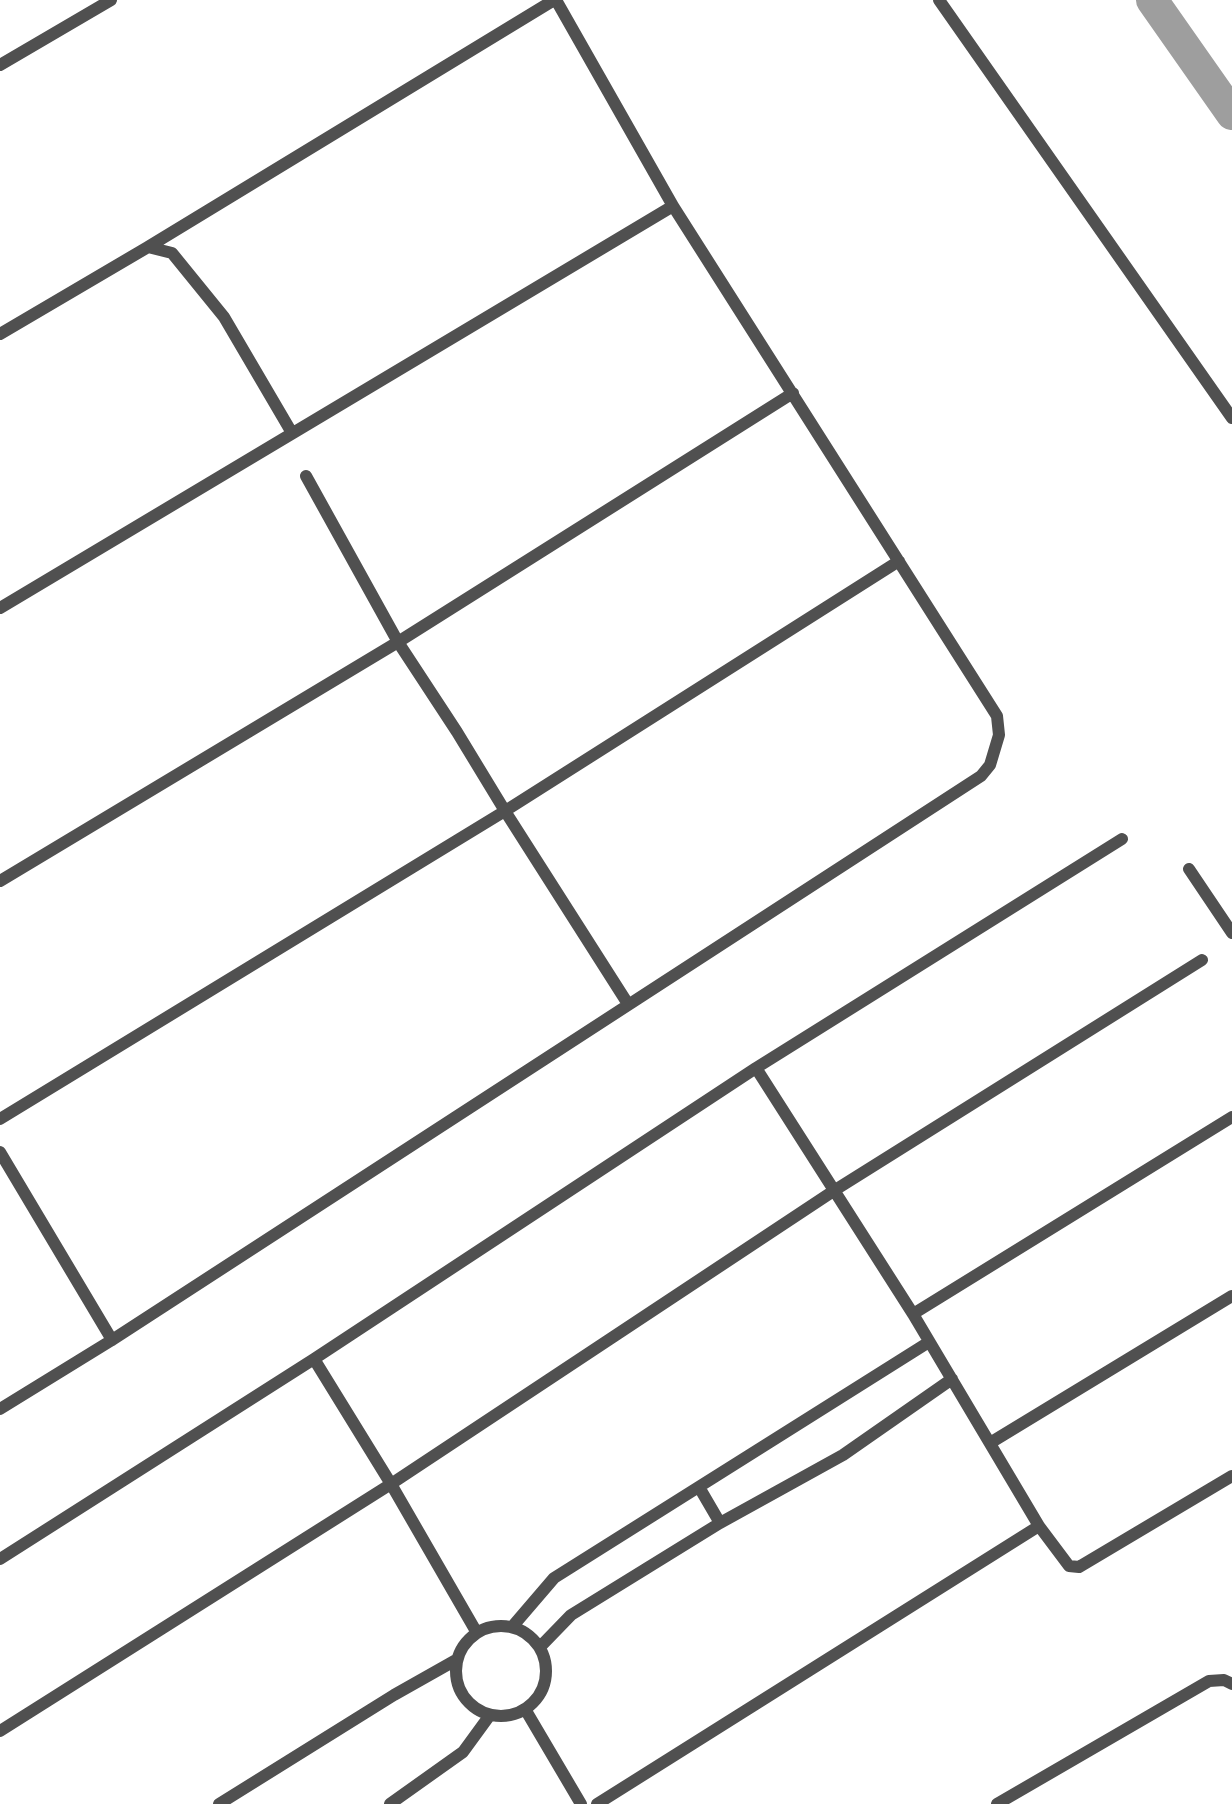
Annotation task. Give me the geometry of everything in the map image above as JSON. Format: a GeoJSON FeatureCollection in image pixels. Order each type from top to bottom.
{"type":"FeatureCollection","features":[{"type":"Feature","properties":{"kind":"street"},"geometry":{"type":"LineString","coordinates":[[0,65],[111,0]]}},
{"type":"Feature","properties":{"kind":"street"},"geometry":{"type":"LineString","coordinates":[[0,334],[555,0],[673,206],[997,716],[999,735],[990,765],[981,776],[112,1340],[0,1409]]}},
{"type":"Feature","properties":{"kind":"street"},"geometry":{"type":"LineString","coordinates":[[939,0],[1232,418]]}},
{"type":"Feature","properties":{"kind":"street"},"geometry":{"type":"LineString","coordinates":[[0,608],[673,206]]}},
{"type":"Feature","properties":{"kind":"street"},"geometry":{"type":"LineString","coordinates":[[148,247],[171,253],[224,317],[292,433]]}},
{"type":"Feature","properties":{"kind":"street"},"geometry":{"type":"LineString","coordinates":[[0,880],[398,642],[793,393]]}},
{"type":"Feature","properties":{"kind":"street"},"geometry":{"type":"LineString","coordinates":[[306,476],[398,642],[628,1004]]}},
{"type":"Feature","properties":{"kind":"street"},"geometry":{"type":"LineString","coordinates":[[0,1119],[505,811],[899,561]]}},
{"type":"Feature","properties":{"kind":"street"},"geometry":{"type":"LineString","coordinates":[[0,1559],[314,1359],[756,1068],[1122,839]]}},
{"type":"Feature","properties":{"kind":"street"},"geometry":{"type":"LineString","coordinates":[[1189,869],[1232,933]]}},
{"type":"Feature","properties":{"kind":"street"},"geometry":{"type":"LineString","coordinates":[[0,1731],[391,1484],[835,1190],[1202,960]]}},
{"type":"Feature","properties":{"kind":"street"},"geometry":{"type":"LineString","coordinates":[[756,1068],[914,1314],[1039,1526],[1069,1566],[1079,1567],[1232,1476]]}},
{"type":"Feature","properties":{"kind":"street"},"geometry":{"type":"LineString","coordinates":[[914,1314],[1232,1117]]}},
{"type":"Feature","properties":{"kind":"street"},"geometry":{"type":"LineString","coordinates":[[0,1152],[112,1340]]}},
{"type":"Feature","properties":{"kind":"street"},"geometry":{"type":"LineString","coordinates":[[990,1443],[1232,1296]]}},
{"type":"Feature","properties":{"kind":"street"},"geometry":{"type":"LineString","coordinates":[[512,1627],[554,1578],[929,1342]]}},
{"type":"Feature","properties":{"kind":"street"},"geometry":{"type":"LineString","coordinates":[[314,1359],[391,1484],[477,1632]]}},
{"type":"Feature","properties":{"kind":"street"},"geometry":{"type":"LineString","coordinates":[[540,1647],[571,1615],[720,1522],[843,1455],[952,1379]]}},
{"type":"Feature","properties":{"kind":"street"},"geometry":{"type":"LineString","coordinates":[[699,1487],[720,1522]]}},
{"type":"Feature","properties":{"kind":"street"},"geometry":{"type":"LineString","coordinates":[[597,1804],[1039,1526]]}},
{"type":"Feature","properties":{"kind":"street"},"geometry":{"type":"LineString","coordinates":[[494,1626],[512,1627],[528,1634],[540,1647],[546,1664],[545,1682],[538,1698],[525,1709],[508,1715],[490,1715],[474,1707],[462,1694],[456,1678],[456,1660],[464,1644],[477,1632],[494,1626]]}},
{"type":"Feature","properties":{"kind":"street"},"geometry":{"type":"LineString","coordinates":[[219,1804],[394,1695],[456,1660]]}},
{"type":"Feature","properties":{"kind":"street"},"geometry":{"type":"LineString","coordinates":[[997,1804],[1209,1681],[1224,1680],[1232,1683]]}},
{"type":"Feature","properties":{"kind":"street"},"geometry":{"type":"LineString","coordinates":[[525,1709],[581,1804]]}},
{"type":"Feature","properties":{"kind":"street"},"geometry":{"type":"LineString","coordinates":[[390,1804],[463,1752],[490,1715]]}},
{"type":"Feature","properties":{"kind":"waterway"},"geometry":{"type":"LineString","coordinates":[[1152,0],[1232,114]]}}]}
